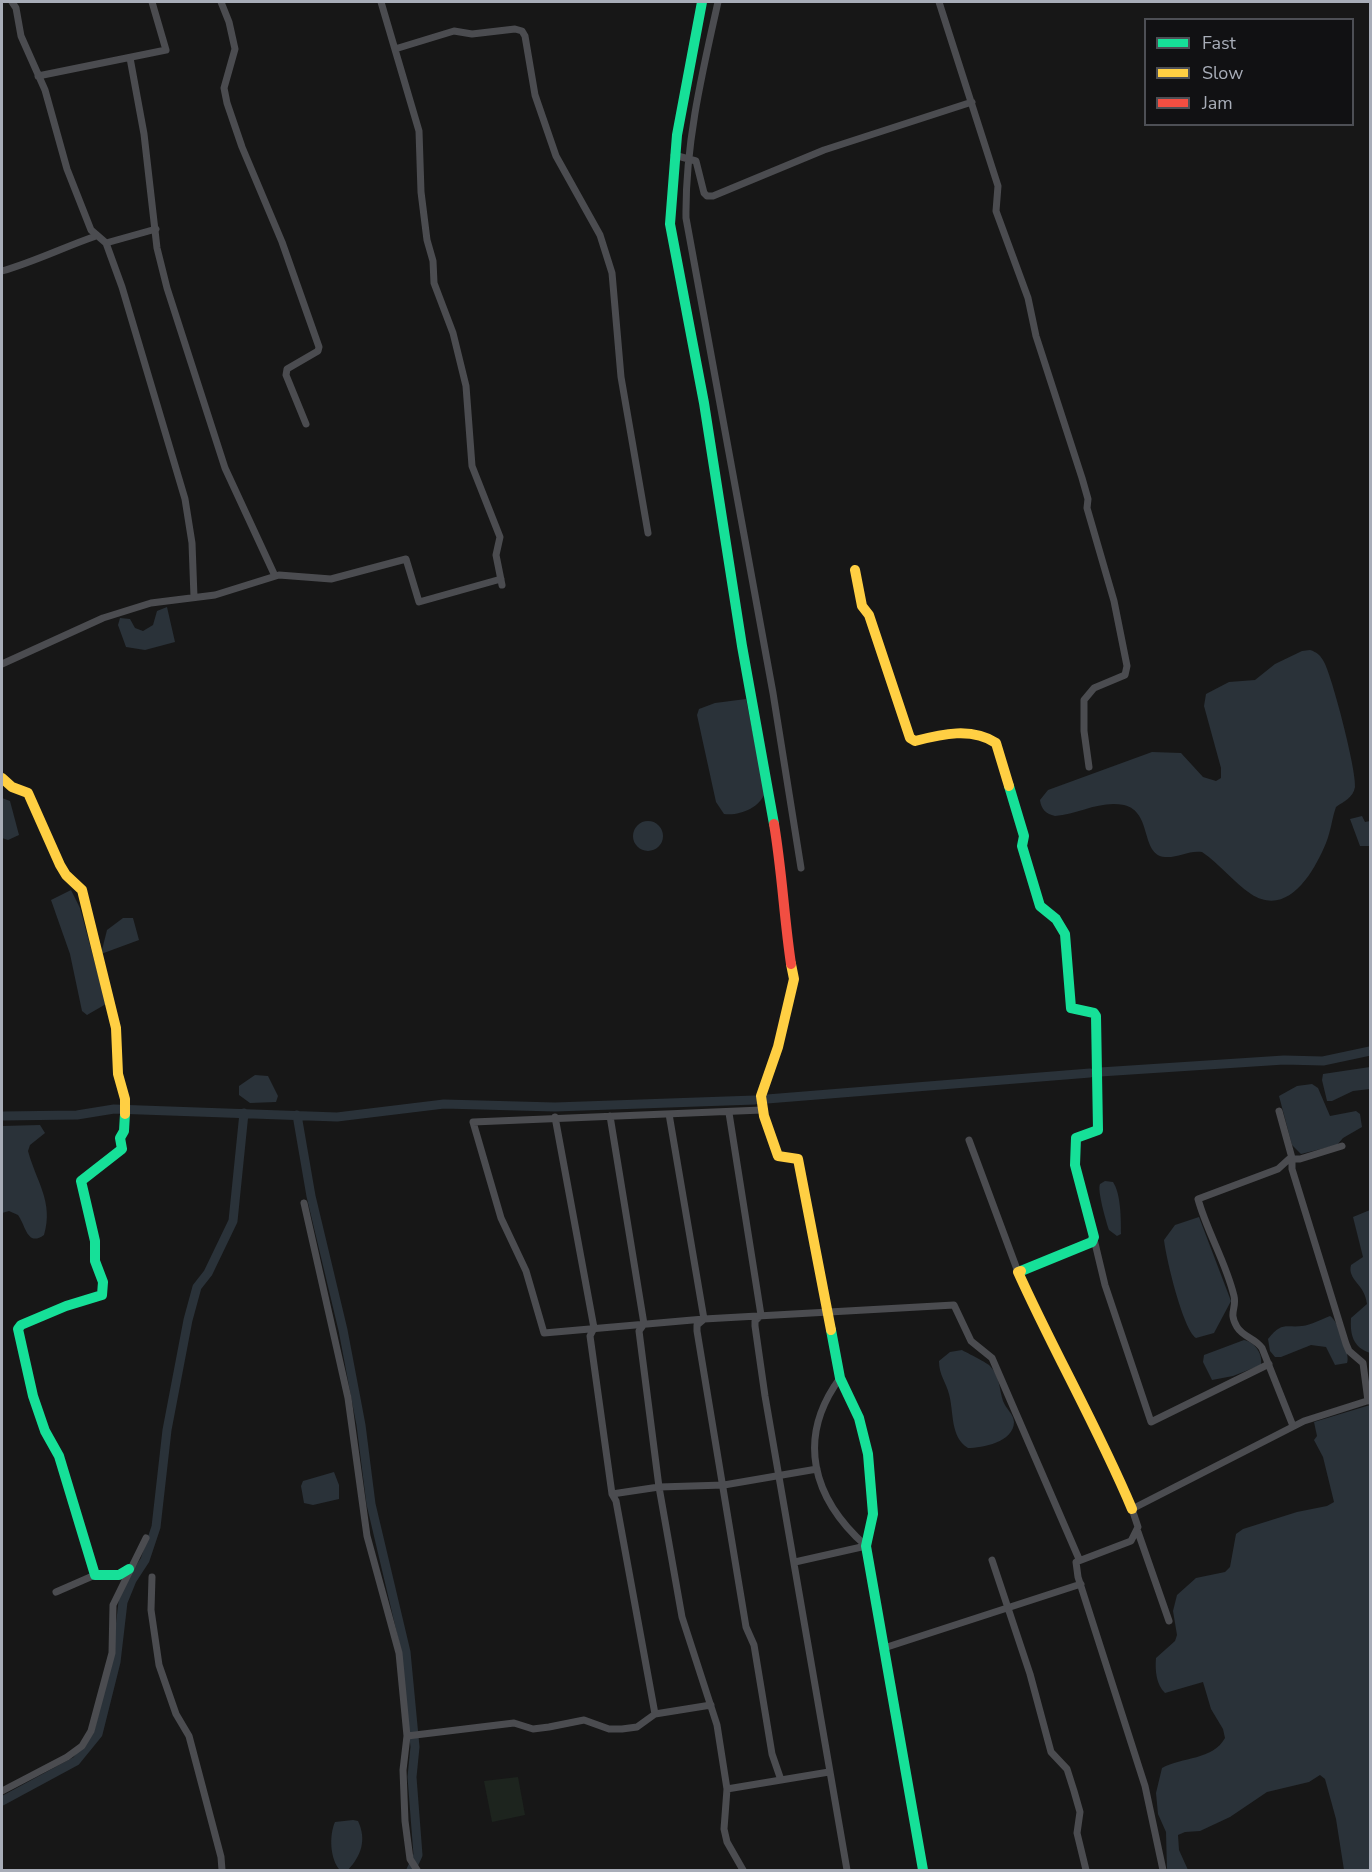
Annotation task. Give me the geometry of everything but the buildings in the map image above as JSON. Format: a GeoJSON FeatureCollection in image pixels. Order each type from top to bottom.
{"type":"FeatureCollection","features":[{"type":"Feature","properties":{"kind":"street"},"geometry":{"type":"LineString","coordinates":[[12,2],[16,8],[26,52],[38,76],[67,169],[91,230],[106,243],[122,287],[185,499],[192,543],[194,597]]}},
{"type":"Feature","properties":{"kind":"street"},"geometry":{"type":"LineString","coordinates":[[38,76],[166,50],[152,2]]}},
{"type":"Feature","properties":{"kind":"street"},"geometry":{"type":"LineString","coordinates":[[226,2],[221,2],[235,50],[224,87],[227,103],[242,147],[286,251],[319,347],[318,351],[287,369],[286,375],[306,424]]}},
{"type":"Feature","properties":{"kind":"street"},"geometry":{"type":"LineString","coordinates":[[2,664],[117,613],[151,603],[214,595],[275,576],[289,574],[331,579],[406,560],[419,602],[501,582],[496,555],[500,537],[472,466],[466,386],[453,333],[434,283],[433,261],[427,240],[421,192],[419,131],[381,2]]}},
{"type":"Feature","properties":{"kind":"street"},"geometry":{"type":"LineString","coordinates":[[702,2],[674,155],[670,224],[674,258],[704,403],[742,646],[780,849],[786,932],[793,964],[793,990],[778,1047],[763,1086],[762,1110],[778,1156],[798,1159],[840,1378],[859,1418],[868,1458],[873,1513],[871,1533],[866,1546],[923,1870]]}},
{"type":"Feature","properties":{"kind":"street"},"geometry":{"type":"LineString","coordinates":[[718,2],[701,79],[690,158],[686,197],[690,250],[739,499],[801,868]]}},
{"type":"Feature","properties":{"kind":"street"},"geometry":{"type":"LineString","coordinates":[[939,2],[998,186],[996,211],[1032,310],[1036,336],[1088,499],[1087,508],[1114,601],[1127,666],[1125,675],[1094,688],[1083,700],[1084,731],[1089,766]]}},
{"type":"Feature","properties":{"kind":"street"},"geometry":{"type":"LineString","coordinates":[[395,49],[454,31],[472,34],[514,29],[522,31],[525,36],[535,95],[556,156],[600,235],[612,273],[621,377],[648,533]]}},
{"type":"Feature","properties":{"kind":"street"},"geometry":{"type":"LineString","coordinates":[[130,58],[167,288],[217,446],[275,576]]}},
{"type":"Feature","properties":{"kind":"street"},"geometry":{"type":"LineString","coordinates":[[674,155],[696,161],[704,193],[707,196],[713,195],[824,150],[972,102]]}},
{"type":"Feature","properties":{"kind":"street"},"geometry":{"type":"LineString","coordinates":[[106,243],[156,229]]}},
{"type":"Feature","properties":{"kind":"street"},"geometry":{"type":"LineString","coordinates":[[2,271],[28,264],[46,254],[96,236]]}},
{"type":"Feature","properties":{"kind":"street"},"geometry":{"type":"LineString","coordinates":[[855,570],[862,606],[869,615],[910,738],[922,740],[942,734],[982,734],[987,735],[996,743],[1024,836],[1022,846],[1040,906],[1056,919],[1065,934],[1071,1008],[1094,1013],[1096,1016],[1098,1130],[1076,1138],[1074,1155],[1105,1285],[1150,1422],[1269,1364]]}},
{"type":"Feature","properties":{"kind":"street"},"geometry":{"type":"LineString","coordinates":[[2,777],[12,787],[28,793],[60,865],[66,875],[82,890],[112,1011],[118,1074],[125,1099],[126,1119],[120,1138],[122,1149],[103,1162],[97,1170],[83,1177],[81,1182],[86,1202],[86,1216],[94,1236],[94,1258],[104,1281],[102,1295],[66,1306],[21,1325],[18,1329],[40,1412],[51,1445],[59,1456],[95,1575]]}},
{"type":"Feature","properties":{"kind":"street"},"geometry":{"type":"LineString","coordinates":[[762,1110],[473,1122],[501,1218],[526,1270],[544,1333],[704,1318],[954,1305],[971,1341],[992,1359],[1079,1559]]}},
{"type":"Feature","properties":{"kind":"street"},"geometry":{"type":"LineString","coordinates":[[1132,1509],[1293,1426],[1370,1400],[1363,1363],[1349,1351],[1346,1344],[1291,1165],[1292,1158],[1279,1111]]}},
{"type":"Feature","properties":{"kind":"street"},"geometry":{"type":"LineString","coordinates":[[729,1113],[761,1315]]}},
{"type":"Feature","properties":{"kind":"street"},"geometry":{"type":"LineString","coordinates":[[669,1114],[704,1318]]}},
{"type":"Feature","properties":{"kind":"street"},"geometry":{"type":"LineString","coordinates":[[610,1116],[644,1324],[639,1331],[659,1487],[682,1617],[694,1662],[711,1705],[727,1789],[724,1829],[727,1842],[742,1870]]}},
{"type":"Feature","properties":{"kind":"street"},"geometry":{"type":"LineString","coordinates":[[555,1117],[594,1328],[590,1336],[612,1494],[616,1501],[655,1714]]}},
{"type":"Feature","properties":{"kind":"street"},"geometry":{"type":"LineString","coordinates":[[969,1140],[1018,1272],[1073,1389],[1107,1450],[1132,1509],[1137,1532],[1169,1621]]}},
{"type":"Feature","properties":{"kind":"street"},"geometry":{"type":"LineString","coordinates":[[1293,1426],[1269,1364],[1257,1341],[1239,1330],[1234,1322],[1231,1314],[1234,1295],[1198,1199],[1278,1169],[1292,1158],[1300,1159],[1342,1146]]}},
{"type":"Feature","properties":{"kind":"street"},"geometry":{"type":"LineString","coordinates":[[304,1203],[348,1398],[367,1536],[399,1653],[407,1736],[403,1794],[410,1858],[417,1870]]}},
{"type":"Feature","properties":{"kind":"street"},"geometry":{"type":"LineString","coordinates":[[1018,1272],[1092,1242],[1094,1237]]}},
{"type":"Feature","properties":{"kind":"street"},"geometry":{"type":"LineString","coordinates":[[761,1315],[755,1321],[755,1326],[847,1870]]}},
{"type":"Feature","properties":{"kind":"street"},"geometry":{"type":"LineString","coordinates":[[704,1318],[697,1325],[697,1331],[746,1627],[754,1645],[772,1754],[781,1780]]}},
{"type":"Feature","properties":{"kind":"street"},"geometry":{"type":"LineString","coordinates":[[840,1378],[818,1418],[814,1447],[817,1469],[823,1490],[835,1513],[866,1546]]}},
{"type":"Feature","properties":{"kind":"street"},"geometry":{"type":"LineString","coordinates":[[612,1494],[659,1487],[724,1485],[817,1469]]}},
{"type":"Feature","properties":{"kind":"street"},"geometry":{"type":"LineString","coordinates":[[1137,1532],[1126,1543],[1079,1559],[1075,1567],[1145,1786],[1163,1870]]}},
{"type":"Feature","properties":{"kind":"street"},"geometry":{"type":"LineString","coordinates":[[2,1791],[67,1757],[82,1746],[91,1731],[112,1653],[113,1605],[146,1538]]}},
{"type":"Feature","properties":{"kind":"street"},"geometry":{"type":"LineString","coordinates":[[795,1562],[866,1546]]}},
{"type":"Feature","properties":{"kind":"street"},"geometry":{"type":"LineString","coordinates":[[992,1560],[1009,1609],[1051,1752],[1067,1769],[1074,1791],[1080,1812],[1077,1833],[1086,1870]]}},
{"type":"Feature","properties":{"kind":"street"},"geometry":{"type":"LineString","coordinates":[[56,1592],[95,1575],[119,1575],[129,1569]]}},
{"type":"Feature","properties":{"kind":"street"},"geometry":{"type":"LineString","coordinates":[[152,1577],[151,1610],[159,1665],[176,1714],[189,1736],[195,1754],[222,1870]]}},
{"type":"Feature","properties":{"kind":"street"},"geometry":{"type":"LineString","coordinates":[[884,1648],[1081,1584]]}},
{"type":"Feature","properties":{"kind":"street"},"geometry":{"type":"LineString","coordinates":[[407,1736],[514,1723],[533,1728],[549,1727],[584,1720],[609,1729],[622,1729],[637,1727],[655,1714],[711,1705]]}},
{"type":"Feature","properties":{"kind":"street"},"geometry":{"type":"LineString","coordinates":[[727,1789],[829,1772]]}},
{"type":"Feature","properties":{"kind":"shaded area"},"geometry":{"type":"Polygon","coordinates":[[[167,607],[175,642],[145,650],[126,647],[118,625],[120,618],[130,619],[135,628],[143,631],[153,625],[157,611],[167,607]]]}},
{"type":"Feature","properties":{"kind":"shaded area"},"geometry":{"type":"Polygon","coordinates":[[[1310,650],[1320,656],[1328,671],[1348,745],[1355,787],[1350,797],[1336,807],[1328,838],[1314,867],[1307,878],[1288,896],[1277,900],[1264,900],[1251,894],[1202,852],[1170,857],[1157,854],[1152,849],[1139,816],[1133,809],[1124,805],[1106,804],[1055,816],[1043,808],[1040,800],[1048,790],[1152,752],[1181,753],[1203,777],[1216,781],[1221,778],[1221,768],[1204,706],[1206,694],[1229,682],[1255,680],[1275,664],[1302,651],[1310,650]]]}},
{"type":"Feature","properties":{"kind":"shaded area"},"geometry":{"type":"Polygon","coordinates":[[[746,699],[765,793],[754,807],[736,814],[724,814],[716,802],[697,715],[699,709],[715,703],[746,699]]]}},
{"type":"Feature","properties":{"kind":"shaded area"},"geometry":{"type":"Polygon","coordinates":[[[2,798],[10,801],[19,835],[8,840],[2,838],[2,798]]]}},
{"type":"Feature","properties":{"kind":"shaded area"},"geometry":{"type":"Polygon","coordinates":[[[1362,816],[1365,822],[1370,821],[1370,846],[1360,846],[1350,819],[1362,816]]]}},
{"type":"Feature","properties":{"kind":"shaded area"},"geometry":{"type":"Polygon","coordinates":[[[648,821],[659,825],[663,836],[659,847],[648,851],[637,847],[633,836],[637,825],[648,821]]]}},
{"type":"Feature","properties":{"kind":"shaded area"},"geometry":{"type":"Polygon","coordinates":[[[71,890],[80,908],[106,1004],[87,1015],[82,1011],[70,954],[51,900],[71,890]]]}},
{"type":"Feature","properties":{"kind":"shaded area"},"geometry":{"type":"Polygon","coordinates":[[[123,918],[133,918],[139,940],[101,954],[107,930],[123,918]]]}},
{"type":"Feature","properties":{"kind":"shaded area"},"geometry":{"type":"Polygon","coordinates":[[[1370,1067],[1370,1089],[1353,1091],[1327,1101],[1322,1080],[1323,1074],[1370,1067]]]}},
{"type":"Feature","properties":{"kind":"shaded area"},"geometry":{"type":"Polygon","coordinates":[[[255,1075],[268,1076],[278,1096],[276,1102],[250,1103],[239,1095],[239,1086],[255,1075]]]}},
{"type":"Feature","properties":{"kind":"shaded area"},"geometry":{"type":"Polygon","coordinates":[[[1312,1084],[1318,1088],[1330,1116],[1356,1111],[1360,1114],[1362,1127],[1343,1138],[1337,1145],[1301,1154],[1292,1145],[1279,1096],[1297,1086],[1312,1084]]]}},
{"type":"Feature","properties":{"kind":"shaded area"},"geometry":{"type":"Polygon","coordinates":[[[40,1125],[45,1133],[30,1145],[28,1151],[43,1192],[47,1223],[44,1235],[34,1238],[30,1237],[18,1215],[9,1211],[2,1213],[2,1126],[40,1125]]]}},
{"type":"Feature","properties":{"kind":"shaded area"},"geometry":{"type":"Polygon","coordinates":[[[1105,1181],[1113,1182],[1118,1193],[1121,1234],[1117,1236],[1109,1230],[1102,1206],[1099,1187],[1105,1181]]]}},
{"type":"Feature","properties":{"kind":"shaded area"},"geometry":{"type":"Polygon","coordinates":[[[1370,1210],[1370,1353],[1356,1344],[1352,1335],[1351,1318],[1367,1304],[1366,1297],[1350,1270],[1351,1265],[1363,1257],[1353,1217],[1370,1210]]]}},
{"type":"Feature","properties":{"kind":"shaded area"},"geometry":{"type":"Polygon","coordinates":[[[1199,1217],[1231,1301],[1214,1333],[1196,1338],[1181,1308],[1164,1240],[1175,1225],[1199,1217]]]}},
{"type":"Feature","properties":{"kind":"shaded area"},"geometry":{"type":"Polygon","coordinates":[[[1330,1316],[1337,1324],[1343,1339],[1347,1363],[1335,1365],[1326,1347],[1311,1345],[1281,1357],[1275,1357],[1270,1351],[1268,1339],[1277,1330],[1284,1326],[1313,1323],[1330,1316]]]}},
{"type":"Feature","properties":{"kind":"shaded area"},"geometry":{"type":"Polygon","coordinates":[[[1244,1340],[1252,1343],[1257,1349],[1261,1357],[1261,1365],[1233,1376],[1212,1380],[1203,1362],[1204,1355],[1244,1340]]]}},
{"type":"Feature","properties":{"kind":"shaded area"},"geometry":{"type":"Polygon","coordinates":[[[962,1350],[993,1370],[1003,1401],[1014,1422],[1013,1429],[1003,1439],[981,1447],[968,1448],[958,1437],[949,1394],[940,1370],[939,1361],[950,1352],[962,1350]]]}},
{"type":"Feature","properties":{"kind":"shaded area"},"geometry":{"type":"Polygon","coordinates":[[[1370,1405],[1370,1870],[1344,1870],[1336,1819],[1325,1779],[1320,1775],[1309,1782],[1267,1792],[1230,1817],[1200,1831],[1178,1835],[1179,1850],[1188,1870],[1167,1870],[1166,1832],[1158,1814],[1156,1793],[1162,1768],[1205,1754],[1220,1745],[1225,1738],[1223,1729],[1211,1709],[1203,1682],[1165,1693],[1158,1681],[1156,1658],[1175,1641],[1177,1635],[1173,1611],[1177,1595],[1196,1578],[1225,1572],[1230,1567],[1236,1534],[1243,1529],[1297,1512],[1327,1506],[1334,1502],[1323,1457],[1314,1440],[1317,1436],[1314,1422],[1370,1405]]]}},
{"type":"Feature","properties":{"kind":"shaded area"},"geometry":{"type":"Polygon","coordinates":[[[334,1472],[339,1485],[339,1499],[313,1505],[304,1503],[301,1486],[303,1481],[334,1472]]]}},
{"type":"Feature","properties":{"kind":"shaded area"},"geometry":{"type":"Polygon","coordinates":[[[518,1777],[525,1815],[492,1822],[484,1781],[518,1777]]]}},
{"type":"Feature","properties":{"kind":"shaded area"},"geometry":{"type":"Polygon","coordinates":[[[358,1821],[361,1828],[361,1847],[348,1870],[340,1870],[332,1854],[333,1827],[335,1822],[358,1821]]]}},
{"type":"Feature","properties":{"kind":"waterway"},"geometry":{"type":"LineString","coordinates":[[1100,1072],[1284,1060],[1323,1061],[1370,1051]]}},
{"type":"Feature","properties":{"kind":"waterway"},"geometry":{"type":"LineString","coordinates":[[767,1099],[1090,1073]]}},
{"type":"Feature","properties":{"kind":"waterway"},"geometry":{"type":"LineString","coordinates":[[2,1116],[77,1115],[114,1109],[337,1117],[444,1104],[555,1107],[755,1100]]}},
{"type":"Feature","properties":{"kind":"waterway"},"geometry":{"type":"LineString","coordinates":[[2,1801],[76,1761],[98,1734],[116,1662],[123,1602],[132,1580],[145,1560],[156,1527],[167,1430],[188,1320],[197,1287],[208,1273],[233,1221],[244,1113]]}},
{"type":"Feature","properties":{"kind":"waterway"},"geometry":{"type":"LineString","coordinates":[[297,1115],[311,1196],[343,1330],[361,1425],[371,1504],[406,1652],[415,1747],[412,1777],[418,1855],[411,1870]]}},
{"type":"Feature","properties":{"kind":"traffic: fast"},"geometry":{"type":"LineString","coordinates":[[702,2],[677,135],[670,224],[704,403],[742,646],[774,824]]}},
{"type":"Feature","properties":{"kind":"traffic: fast"},"geometry":{"type":"LineString","coordinates":[[1009,786],[1024,836],[1022,846],[1040,906],[1056,919],[1065,934],[1071,1008],[1094,1013],[1096,1016],[1098,1130],[1076,1138],[1075,1165],[1094,1237],[1092,1242],[1021,1271]]}},
{"type":"Feature","properties":{"kind":"traffic: fast"},"geometry":{"type":"LineString","coordinates":[[125,1114],[124,1131],[120,1138],[122,1149],[81,1181],[95,1241],[95,1261],[103,1282],[102,1295],[66,1306],[21,1325],[18,1329],[33,1396],[45,1431],[59,1456],[95,1575],[119,1575],[129,1569]]}},
{"type":"Feature","properties":{"kind":"traffic: fast"},"geometry":{"type":"LineString","coordinates":[[831,1330],[840,1378],[859,1418],[868,1454],[873,1514],[866,1546],[923,1870]]}},
{"type":"Feature","properties":{"kind":"traffic: slow"},"geometry":{"type":"LineString","coordinates":[[855,570],[862,606],[869,615],[910,738],[915,741],[957,733],[987,738],[996,743],[1009,786]]}},
{"type":"Feature","properties":{"kind":"traffic: slow"},"geometry":{"type":"LineString","coordinates":[[2,778],[12,787],[28,793],[60,865],[66,875],[82,890],[116,1028],[118,1074],[125,1099],[125,1114]]}},
{"type":"Feature","properties":{"kind":"traffic: slow"},"geometry":{"type":"LineString","coordinates":[[791,964],[794,979],[778,1047],[761,1096],[764,1116],[778,1156],[798,1159],[831,1330]]}},
{"type":"Feature","properties":{"kind":"traffic: slow"},"geometry":{"type":"LineString","coordinates":[[1021,1271],[1018,1272],[1132,1509]]}},
{"type":"Feature","properties":{"kind":"traffic: jam"},"geometry":{"type":"LineString","coordinates":[[774,824],[791,964]]}}]}
